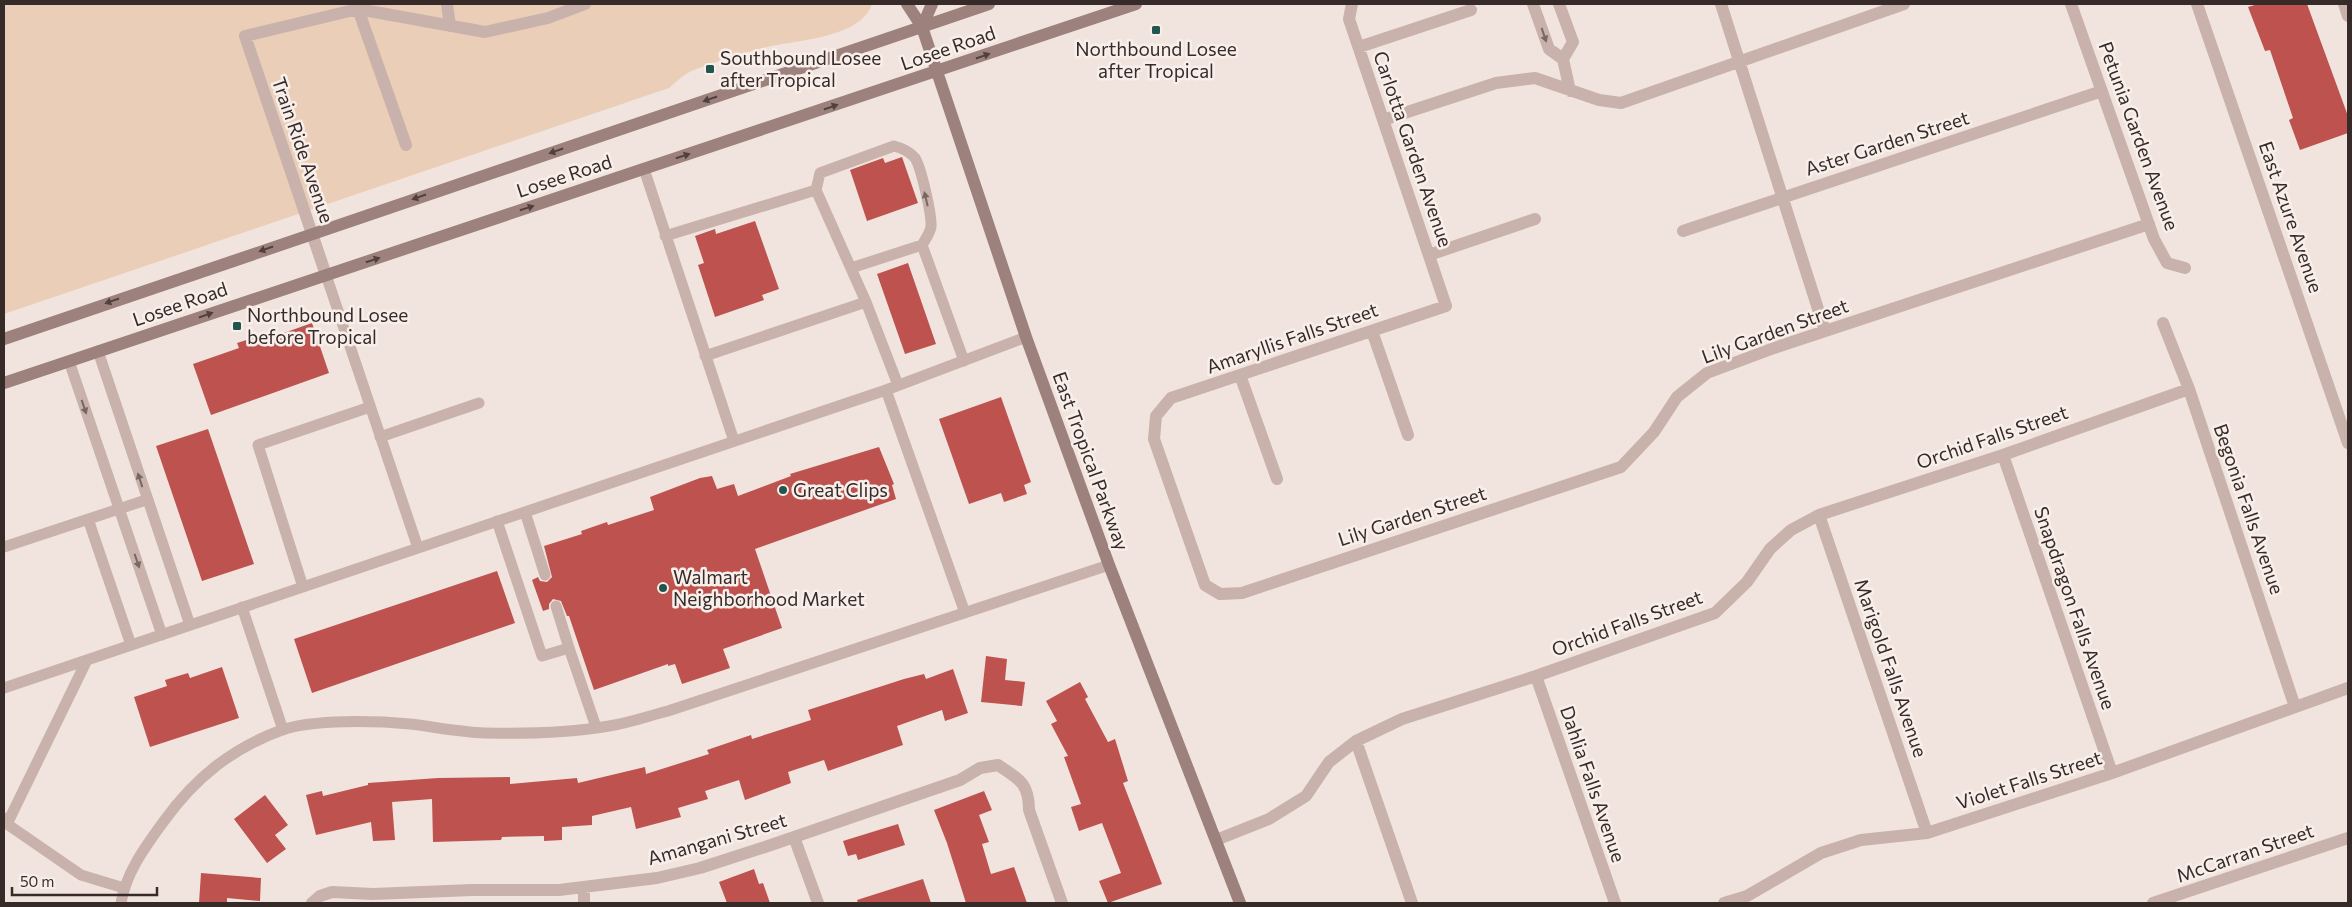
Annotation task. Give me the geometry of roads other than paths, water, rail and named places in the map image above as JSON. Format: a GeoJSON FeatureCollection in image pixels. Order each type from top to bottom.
{"type":"FeatureCollection","features":[{"type":"Feature","properties":{"kind":"main road","name":"East Tropical Parkway"},"geometry":{"type":"LineString","coordinates":[[907,4],[922,27],[1026,337],[1109,565],[1240,903]]}},
{"type":"Feature","properties":{"kind":"main road"},"geometry":{"type":"LineString","coordinates":[[922,27],[932,4]]}},
{"type":"Feature","properties":{"kind":"main road","name":"Losee Road"},"geometry":{"type":"LineString","coordinates":[[4,338],[989,4]]}},
{"type":"Feature","properties":{"kind":"main road","name":"Losee Road"},"geometry":{"type":"LineString","coordinates":[[4,383],[1136,4]]}},
{"type":"Feature","properties":{"kind":"street"},"geometry":{"type":"LineString","coordinates":[[447,4],[450,26]]}},
{"type":"Feature","properties":{"kind":"street"},"geometry":{"type":"LineString","coordinates":[[406,146],[358,9],[485,32],[548,18],[585,4]]}},
{"type":"Feature","properties":{"kind":"street","name":"Carlotta Garden Avenue"},"geometry":{"type":"LineString","coordinates":[[1352,4],[1349,19],[1446,306]]}},
{"type":"Feature","properties":{"kind":"street"},"geometry":{"type":"LineString","coordinates":[[1533,4],[1549,49],[1563,60],[1570,91]]}},
{"type":"Feature","properties":{"kind":"street"},"geometry":{"type":"LineString","coordinates":[[1559,4],[1573,42],[1563,60]]}},
{"type":"Feature","properties":{"kind":"street"},"geometry":{"type":"LineString","coordinates":[[1721,4],[1825,331]]}},
{"type":"Feature","properties":{"kind":"street"},"geometry":{"type":"LineString","coordinates":[[1384,120],[1496,83],[1534,78],[1599,100],[1621,103],[1904,4]]}},
{"type":"Feature","properties":{"kind":"street","name":"Petunia Garden Avenue"},"geometry":{"type":"LineString","coordinates":[[2071,4],[2149,224],[2167,263],[2185,268]]}},
{"type":"Feature","properties":{"kind":"street","name":"East Azure Avenue"},"geometry":{"type":"LineString","coordinates":[[2197,4],[2348,443]]}},
{"type":"Feature","properties":{"kind":"street"},"geometry":{"type":"LineString","coordinates":[[2344,4],[2348,16]]}},
{"type":"Feature","properties":{"kind":"street","name":"Train Ride Avenue"},"geometry":{"type":"LineString","coordinates":[[326,275],[245,36],[358,9]]}},
{"type":"Feature","properties":{"kind":"street"},"geometry":{"type":"LineString","coordinates":[[1359,47],[1471,10]]}},
{"type":"Feature","properties":{"kind":"street","name":"Aster Garden Street"},"geometry":{"type":"LineString","coordinates":[[1683,230],[2102,91]]}},
{"type":"Feature","properties":{"kind":"street"},"geometry":{"type":"LineString","coordinates":[[1429,255],[1536,219]]}},
{"type":"Feature","properties":{"kind":"street","name":"Lily Garden Street"},"geometry":{"type":"LineString","coordinates":[[1156,416],[1154,439],[1205,585],[1220,594],[1242,593],[1621,467],[1654,432],[1677,397],[1707,373],[1825,331],[2149,224]]}},
{"type":"Feature","properties":{"kind":"street","name":"Amaryllis Falls Street"},"geometry":{"type":"LineString","coordinates":[[1156,416],[1171,398],[1446,306]]}},
{"type":"Feature","properties":{"kind":"street","name":"Begonia Falls Avenue"},"geometry":{"type":"LineString","coordinates":[[2162,323],[2188,389],[2295,707]]}},
{"type":"Feature","properties":{"kind":"street"},"geometry":{"type":"LineString","coordinates":[[1372,331],[1408,435]]}},
{"type":"Feature","properties":{"kind":"street"},"geometry":{"type":"LineString","coordinates":[[1240,376],[1277,479]]}},
{"type":"Feature","properties":{"kind":"street","name":"Orchid Falls Street"},"geometry":{"type":"LineString","coordinates":[[1216,840],[1269,819],[1306,796],[1329,762],[1356,741],[1402,719],[1536,676],[1714,613],[1748,582],[1770,549],[1791,530],[1819,515],[2003,455],[2188,389]]}},
{"type":"Feature","properties":{"kind":"street","name":"Snapdragon Falls Avenue"},"geometry":{"type":"LineString","coordinates":[[2003,455],[2112,773]]}},
{"type":"Feature","properties":{"kind":"street","name":"Marigold Falls Avenue"},"geometry":{"type":"LineString","coordinates":[[1819,515],[1927,833]]}},
{"type":"Feature","properties":{"kind":"street","name":"Dahlia Falls Avenue"},"geometry":{"type":"LineString","coordinates":[[1536,676],[1615,903]]}},
{"type":"Feature","properties":{"kind":"street","name":"Violet Falls Street"},"geometry":{"type":"LineString","coordinates":[[1724,903],[1747,896],[1821,853],[1862,840],[1927,833],[2112,773],[2348,688]]}},
{"type":"Feature","properties":{"kind":"street"},"geometry":{"type":"LineString","coordinates":[[1356,741],[1412,903]]}},
{"type":"Feature","properties":{"kind":"street","name":"Amangani Street"},"geometry":{"type":"LineString","coordinates":[[316,900],[332,892],[347,891],[373,894],[584,887],[657,878],[692,870],[794,837],[960,780],[980,768],[998,765],[1020,780],[1029,797],[1030,810],[1062,903]]}},
{"type":"Feature","properties":{"kind":"street"},"geometry":{"type":"LineString","coordinates":[[794,837],[818,903]]}},
{"type":"Feature","properties":{"kind":"street","name":"McCarran Street"},"geometry":{"type":"LineString","coordinates":[[2153,903],[2348,838]]}},
{"type":"Feature","properties":{"kind":"street"},"geometry":{"type":"LineString","coordinates":[[584,887],[584,903]]}},
{"type":"Feature","properties":{"kind":"lane"},"geometry":{"type":"LineString","coordinates":[[851,268],[922,245],[931,228],[918,165],[914,157],[905,149],[894,146],[820,173],[816,190],[866,302],[898,385]]}},
{"type":"Feature","properties":{"kind":"lane"},"geometry":{"type":"LineString","coordinates":[[644,169],[734,441]]}},
{"type":"Feature","properties":{"kind":"lane"},"geometry":{"type":"LineString","coordinates":[[665,236],[816,190]]}},
{"type":"Feature","properties":{"kind":"lane"},"geometry":{"type":"LineString","coordinates":[[922,245],[964,360]]}},
{"type":"Feature","properties":{"kind":"lane"},"geometry":{"type":"LineString","coordinates":[[326,275],[418,548]]}},
{"type":"Feature","properties":{"kind":"lane"},"geometry":{"type":"LineString","coordinates":[[706,356],[866,302]]}},
{"type":"Feature","properties":{"kind":"lane"},"geometry":{"type":"LineString","coordinates":[[4,688],[886,390],[1026,337]]}},
{"type":"Feature","properties":{"kind":"lane"},"geometry":{"type":"LineString","coordinates":[[98,352],[146,500],[190,625]]}},
{"type":"Feature","properties":{"kind":"lane"},"geometry":{"type":"LineString","coordinates":[[69,361],[162,635]]}},
{"type":"Feature","properties":{"kind":"lane"},"geometry":{"type":"LineString","coordinates":[[886,390],[965,613]]}},
{"type":"Feature","properties":{"kind":"lane"},"geometry":{"type":"LineString","coordinates":[[380,438],[479,403]]}},
{"type":"Feature","properties":{"kind":"lane"},"geometry":{"type":"LineString","coordinates":[[303,587],[258,445],[370,406]]}},
{"type":"Feature","properties":{"kind":"lane"},"geometry":{"type":"LineString","coordinates":[[4,547],[146,500]]}},
{"type":"Feature","properties":{"kind":"lane"},"geometry":{"type":"LineString","coordinates":[[525,512],[546,575]]}},
{"type":"Feature","properties":{"kind":"lane"},"geometry":{"type":"LineString","coordinates":[[88,519],[131,645]]}},
{"type":"Feature","properties":{"kind":"lane"},"geometry":{"type":"LineString","coordinates":[[497,521],[542,656],[569,648]]}},
{"type":"Feature","properties":{"kind":"lane"},"geometry":{"type":"LineString","coordinates":[[121,903],[124,888],[143,850],[179,800],[205,772],[240,750],[283,730],[320,724],[370,723],[408,724],[483,733],[550,733],[596,727],[668,711],[1109,565]]}},
{"type":"Feature","properties":{"kind":"lane"},"geometry":{"type":"LineString","coordinates":[[556,606],[596,727]]}},
{"type":"Feature","properties":{"kind":"lane"},"geometry":{"type":"LineString","coordinates":[[242,608],[283,730]]}},
{"type":"Feature","properties":{"kind":"lane"},"geometry":{"type":"LineString","coordinates":[[86,660],[5,821],[81,875],[124,888]]}},
{"type":"Feature","properties":{"kind":"place","name":"Northbound Losee after Tropical"},"geometry":{"type":"Point","coordinates":[1156,30]}},
{"type":"Feature","properties":{"kind":"place","name":"Southbound Losee after Tropical"},"geometry":{"type":"Point","coordinates":[710,69]}},
{"type":"Feature","properties":{"kind":"place","name":"Northbound Losee before Tropical"},"geometry":{"type":"Point","coordinates":[237,326]}},
{"type":"Feature","properties":{"kind":"place","name":"Great Clips"},"geometry":{"type":"Point","coordinates":[783,490]}},
{"type":"Feature","properties":{"kind":"place","name":"Walmart Neighborhood Market"},"geometry":{"type":"Point","coordinates":[663,588]}}]}
